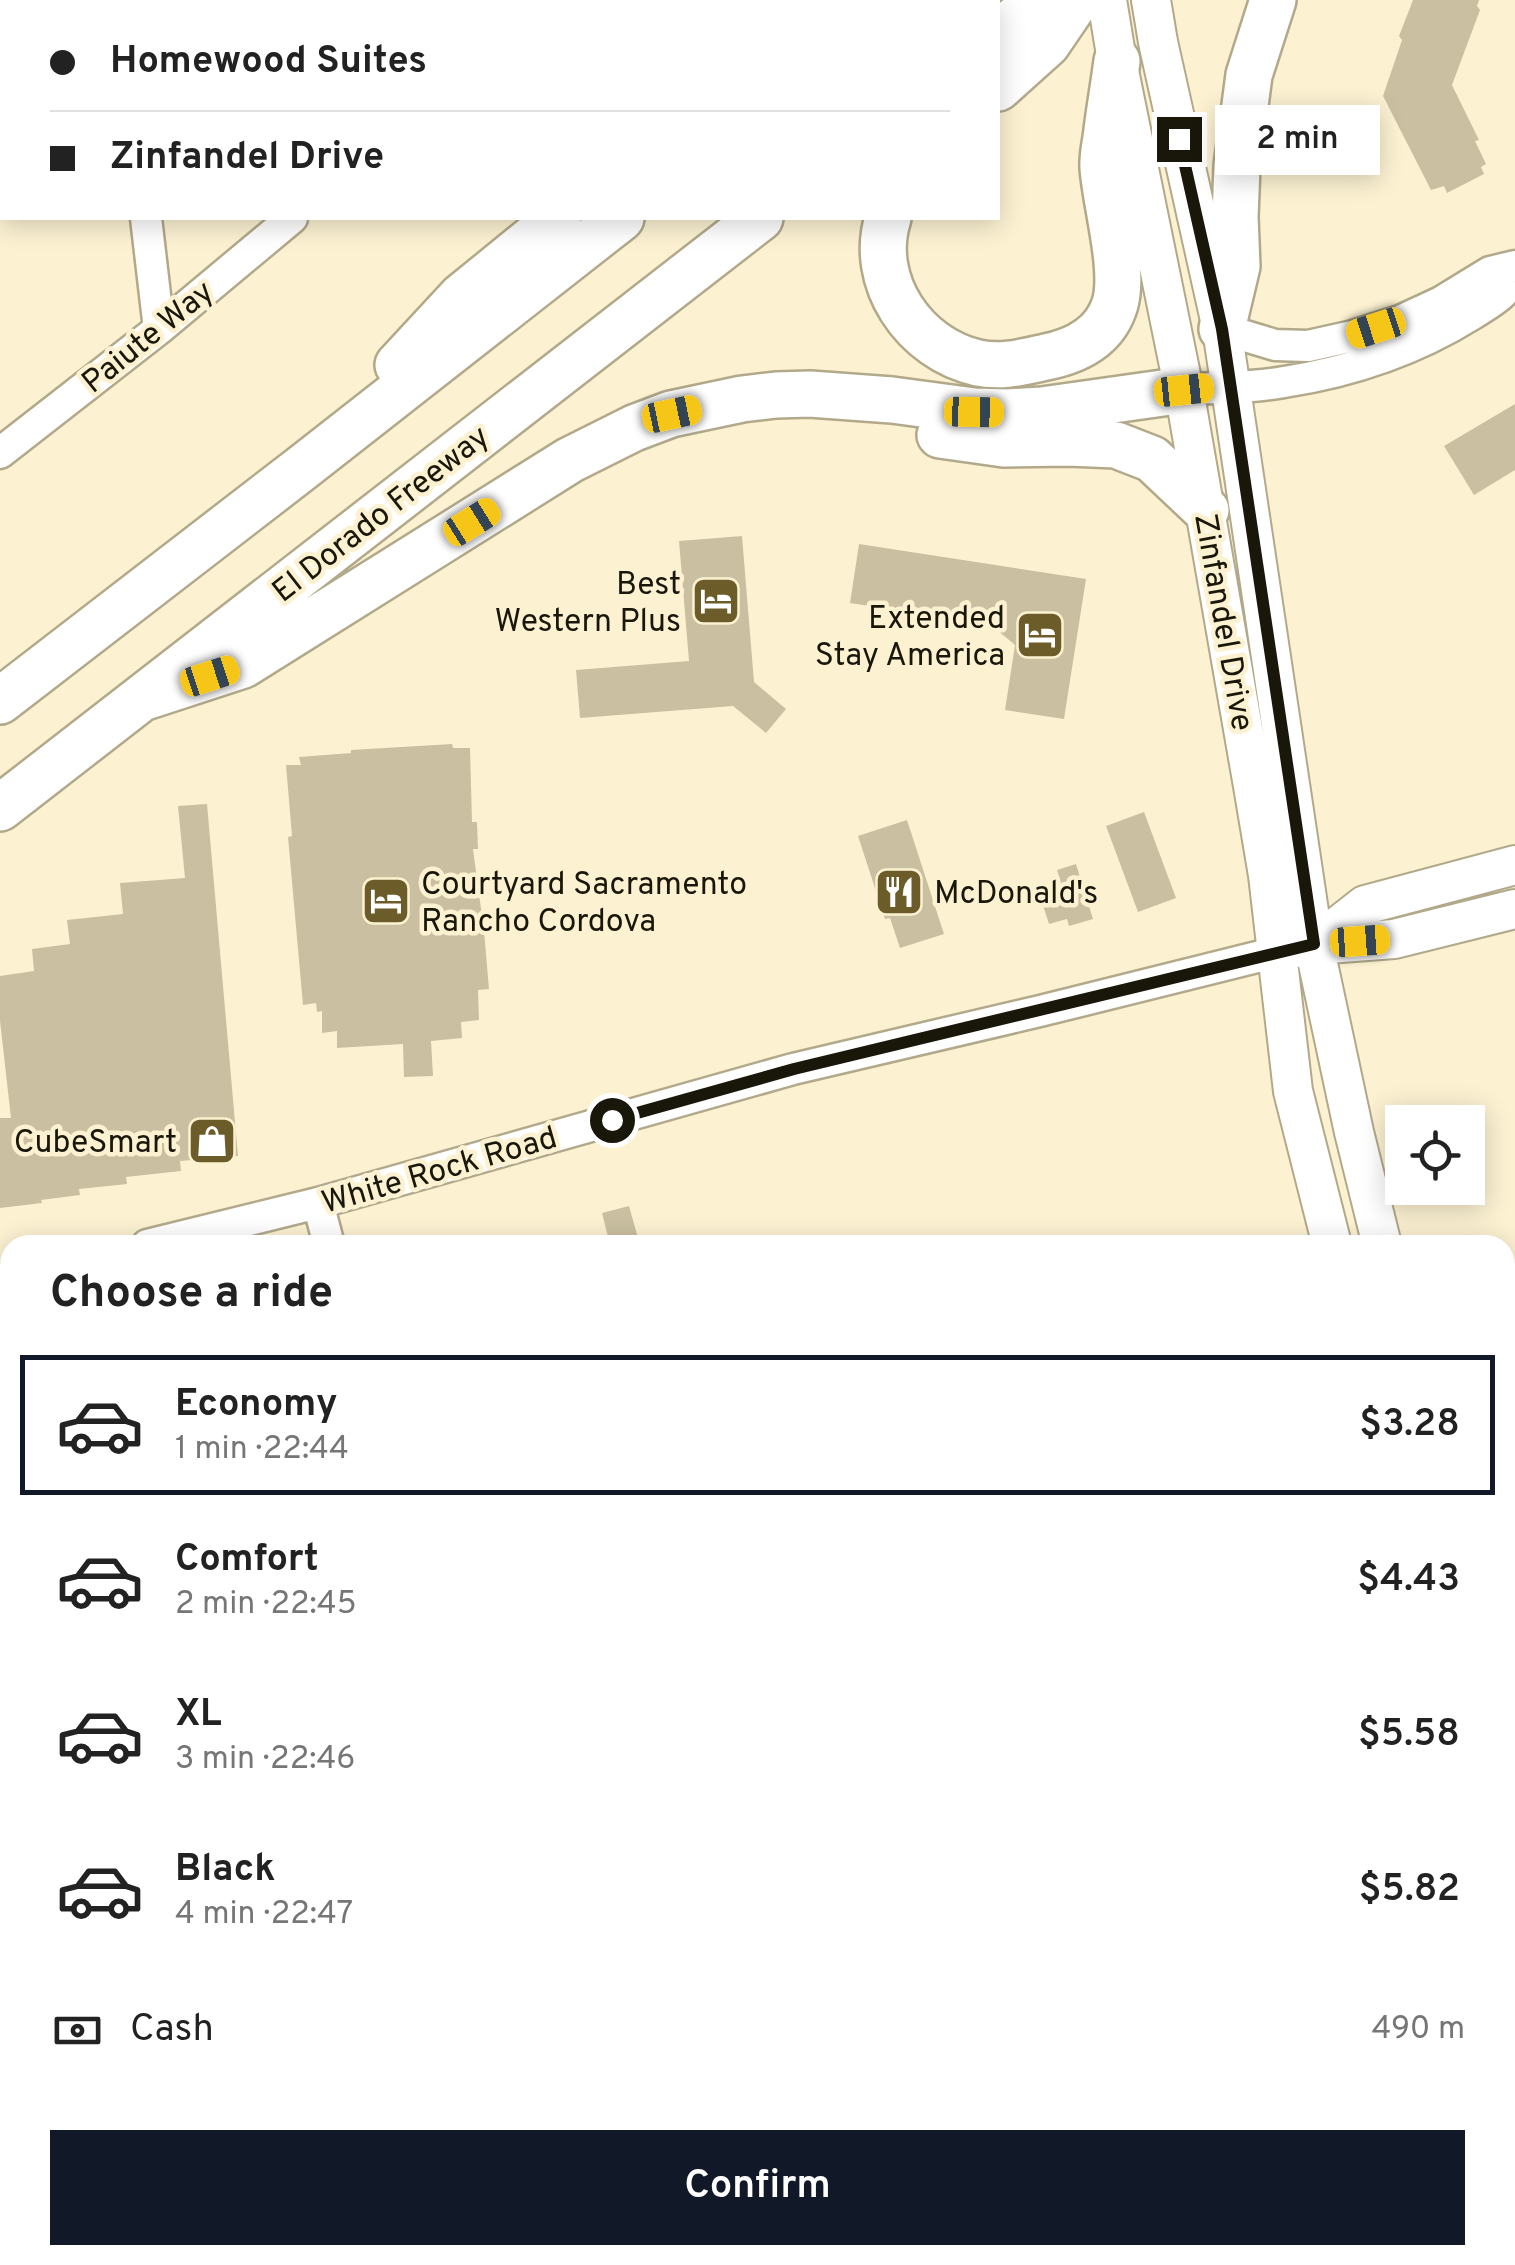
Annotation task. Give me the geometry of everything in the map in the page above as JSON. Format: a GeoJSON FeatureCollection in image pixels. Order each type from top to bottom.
{"type":"FeatureCollection","features":[{"type":"Feature","properties":{"kind":"highway"},"geometry":{"type":"LineString","coordinates":[[1000,31],[1040,0]]}},
{"type":"Feature","properties":{"kind":"highway"},"geometry":{"type":"LineString","coordinates":[[1000,86],[1046,44],[1077,0]]}},
{"type":"Feature","properties":{"kind":"highway"},"geometry":{"type":"LineString","coordinates":[[1222,329],[1237,266],[1237,166],[1249,75],[1273,0]]}},
{"type":"Feature","properties":{"kind":"highway"},"geometry":{"type":"LineString","coordinates":[[888,220],[882,255],[888,281],[912,324],[932,342],[953,354],[999,365],[1068,352],[1086,342],[1106,324],[1116,302],[1117,264],[1103,164],[1117,61]]}},
{"type":"Feature","properties":{"kind":"highway"},"geometry":{"type":"LineString","coordinates":[[302,468],[461,297],[556,220]]}},
{"type":"Feature","properties":{"kind":"highway"},"geometry":{"type":"LineString","coordinates":[[0,701],[618,220]]}},
{"type":"Feature","properties":{"kind":"highway","name":"El Dorado Freeway"},"geometry":{"type":"LineString","coordinates":[[0,808],[757,220]]}},
{"type":"Feature","properties":{"kind":"highway"},"geometry":{"type":"LineString","coordinates":[[146,697],[243,665],[570,460],[672,414],[742,400],[810,394],[974,412],[1007,412],[1184,390]]}},
{"type":"Feature","properties":{"kind":"highway"},"geometry":{"type":"LineString","coordinates":[[810,394],[892,426],[966,440],[1116,445],[1152,459],[1206,510]]}},
{"type":"Feature","properties":{"kind":"main road","name":"Zinfandel Drive"},"geometry":{"type":"LineString","coordinates":[[1107,0],[1184,390],[1268,875],[1354,1132],[1380,1235]]}},
{"type":"Feature","properties":{"kind":"main road","name":"Zinfandel Drive"},"geometry":{"type":"LineString","coordinates":[[1150,0],[1222,329],[1295,948],[1292,1091],[1329,1235]]}},
{"type":"Feature","properties":{"kind":"main road"},"geometry":{"type":"LineString","coordinates":[[1184,390],[1195,365],[1181,246],[1186,172]]}},
{"type":"Feature","properties":{"kind":"main road","name":"White Rock Road"},"geometry":{"type":"LineString","coordinates":[[1295,948],[1365,905],[1515,865]]}},
{"type":"Feature","properties":{"kind":"main road","name":"White Rock Road"},"geometry":{"type":"LineString","coordinates":[[1295,948],[1394,939],[1515,909]]}},
{"type":"Feature","properties":{"kind":"main road"},"geometry":{"type":"LineString","coordinates":[[1311,1163],[1332,1183],[1345,1235]]}},
{"type":"Feature","properties":{"kind":"street"},"geometry":{"type":"LineString","coordinates":[[146,220],[159,329]]}},
{"type":"Feature","properties":{"kind":"street","name":"Paiute Way"},"geometry":{"type":"LineString","coordinates":[[0,452],[159,329],[290,220]]}},
{"type":"Feature","properties":{"kind":"street"},"geometry":{"type":"LineString","coordinates":[[1222,329],[1275,345],[1323,343],[1400,321],[1490,272],[1515,266]]}},
{"type":"Feature","properties":{"kind":"street"},"geometry":{"type":"LineString","coordinates":[[1184,390],[1279,383],[1402,351],[1447,330],[1488,304],[1510,288],[1515,275]]}},
{"type":"Feature","properties":{"kind":"street","name":"White Rock Road"},"geometry":{"type":"LineString","coordinates":[[188,1235],[318,1203],[794,1069],[1295,948]]}},
{"type":"Feature","properties":{"kind":"street"},"geometry":{"type":"LineString","coordinates":[[318,1203],[326,1235]]}},
{"type":"Feature","properties":{"kind":"building"},"geometry":{"type":"Polygon","coordinates":[[[1413,0],[1479,0],[1480,10],[1452,85],[1479,140],[1475,141],[1486,164],[1481,167],[1484,174],[1447,193],[1444,186],[1431,190],[1383,96],[1413,0]]]}},
{"type":"Feature","properties":{"kind":"building"},"geometry":{"type":"Polygon","coordinates":[[[1515,404],[1515,470],[1474,495],[1444,446],[1515,404]]]}},
{"type":"Feature","properties":{"kind":"building","name":"Best Western Plus"},"geometry":{"type":"Polygon","coordinates":[[[742,536],[754,682],[786,709],[766,733],[733,706],[580,718],[576,670],[689,661],[679,541],[742,536]]]}},
{"type":"Feature","properties":{"kind":"building","name":"Extended Stay America"},"geometry":{"type":"Polygon","coordinates":[[[859,544],[1086,579],[1064,719],[1005,710],[1015,645],[990,624],[850,603],[859,544]]]}},
{"type":"Feature","properties":{"kind":"building","name":"Courtyard Sacramento Rancho Cordova"},"geometry":{"type":"Polygon","coordinates":[[[452,744],[453,748],[470,748],[472,822],[477,822],[478,849],[473,849],[489,989],[478,990],[479,1020],[461,1022],[462,1038],[431,1041],[433,1076],[404,1077],[403,1044],[337,1048],[337,1031],[322,1033],[322,1011],[317,1012],[316,1003],[303,1005],[288,837],[292,836],[286,765],[301,765],[299,757],[351,750],[452,744]]]}},
{"type":"Feature","properties":{"kind":"building"},"geometry":{"type":"Polygon","coordinates":[[[207,804],[238,1156],[180,1161],[181,1171],[126,1177],[127,1184],[79,1189],[80,1195],[0,1208],[0,1118],[11,1118],[0,1021],[0,976],[34,971],[32,949],[70,944],[67,920],[123,914],[120,883],[185,878],[178,806],[207,804]]]}},
{"type":"Feature","properties":{"kind":"building"},"geometry":{"type":"Polygon","coordinates":[[[1144,812],[1176,898],[1138,912],[1106,826],[1144,812]]]}},
{"type":"Feature","properties":{"kind":"building"},"geometry":{"type":"Polygon","coordinates":[[[907,820],[944,934],[900,948],[890,918],[885,919],[858,836],[907,820]]]}},
{"type":"Feature","properties":{"kind":"building"},"geometry":{"type":"Polygon","coordinates":[[[1076,864],[1093,919],[1069,926],[1067,919],[1049,924],[1038,890],[1061,883],[1057,870],[1076,864]]]}},
{"type":"Feature","properties":{"kind":"building"},"geometry":{"type":"Polygon","coordinates":[[[629,1206],[637,1235],[608,1235],[602,1213],[629,1206]]]}},
{"type":"Feature","properties":{"kind":"place","name":"Best Western Plus"},"geometry":{"type":"Point","coordinates":[716,601]}},
{"type":"Feature","properties":{"kind":"place","name":"Extended Stay America"},"geometry":{"type":"Point","coordinates":[1040,635]}},
{"type":"Feature","properties":{"kind":"place","name":"McDonald's"},"geometry":{"type":"Point","coordinates":[899,892]}},
{"type":"Feature","properties":{"kind":"place","name":"Courtyard Sacramento Rancho Cordova"},"geometry":{"type":"Point","coordinates":[386,901]}},
{"type":"Feature","properties":{"kind":"place","name":"CubeSmart"},"geometry":{"type":"Point","coordinates":[212,1141]}},
{"type":"Feature","properties":{"kind":"route"},"geometry":{"type":"LineString","coordinates":[[612,1120],[794,1069],[1314,944],[1222,329],[1179,139]]}}]}
